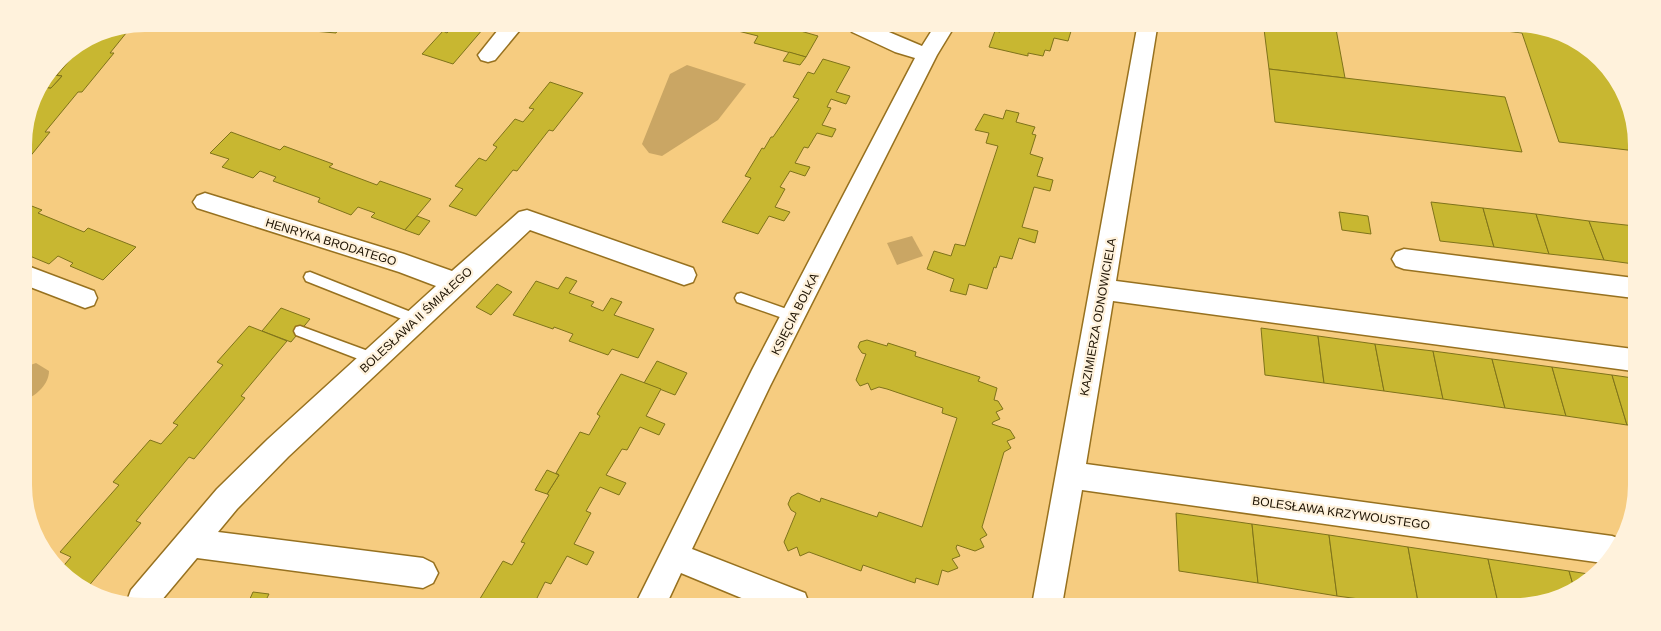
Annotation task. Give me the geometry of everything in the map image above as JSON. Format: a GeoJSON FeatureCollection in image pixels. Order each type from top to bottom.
{"type":"FeatureCollection","features":[{"type":"Feature","properties":{"kind":"street"},"geometry":{"type":"LineString","coordinates":[[871,32],[902,47],[927,55]]}},
{"type":"Feature","properties":{"kind":"street","name":"KSIĘCIA BOLKA"},"geometry":{"type":"LineString","coordinates":[[653,598],[761,378],[927,55],[941,32]]}},
{"type":"Feature","properties":{"kind":"street","name":"KAZIMIERZA ODNOWICIELA"},"geometry":{"type":"LineString","coordinates":[[1047,598],[1146,32]]}},
{"type":"Feature","properties":{"kind":"street"},"geometry":{"type":"LineString","coordinates":[[488,55],[507,33]]}},
{"type":"Feature","properties":{"kind":"street","name":"HENRYKA BRODATEGO"},"geometry":{"type":"LineString","coordinates":[[206,202],[404,264],[456,283]]}},
{"type":"Feature","properties":{"kind":"street","name":"BOLESŁAWA II ŚMIAŁEGO"},"geometry":{"type":"LineString","coordinates":[[145,598],[228,499],[278,448],[526,219],[684,275]]}},
{"type":"Feature","properties":{"kind":"street"},"geometry":{"type":"LineString","coordinates":[[1404,259],[1628,287]]}},
{"type":"Feature","properties":{"kind":"street"},"geometry":{"type":"LineString","coordinates":[[33,278],[85,298]]}},
{"type":"Feature","properties":{"kind":"street"},"geometry":{"type":"LineString","coordinates":[[1102,289],[1628,359]]}},
{"type":"Feature","properties":{"kind":"street","name":"BOLESŁAWA KRZYWOUSTEGO"},"geometry":{"type":"LineString","coordinates":[[1069,475],[1608,549]]}},
{"type":"Feature","properties":{"kind":"street"},"geometry":{"type":"LineString","coordinates":[[192,543],[424,573]]}},
{"type":"Feature","properties":{"kind":"street"},"geometry":{"type":"LineString","coordinates":[[674,556],[779,598]]}},
{"type":"Feature","properties":{"kind":"lane"},"geometry":{"type":"LineString","coordinates":[[310,277],[417,320]]}},
{"type":"Feature","properties":{"kind":"lane"},"geometry":{"type":"LineString","coordinates":[[741,298],[794,317]]}},
{"type":"Feature","properties":{"kind":"lane"},"geometry":{"type":"LineString","coordinates":[[300,331],[374,359]]}},
{"type":"Feature","properties":{"kind":"shaded area"},"geometry":{"type":"Polygon","coordinates":[[[687,65],[746,84],[718,120],[662,156],[649,153],[642,144],[670,74],[687,65]]]}},
{"type":"Feature","properties":{"kind":"shaded area"},"geometry":{"type":"Polygon","coordinates":[[[912,236],[923,256],[897,265],[887,243],[912,236]]]}},
{"type":"Feature","properties":{"kind":"shaded area"},"geometry":{"type":"Polygon","coordinates":[[[36,363],[49,371],[45,385],[32,396],[32,364],[36,363]]]}},
{"type":"Feature","properties":{"kind":"building"},"geometry":{"type":"Polygon","coordinates":[[[994,32],[1071,32],[1068,41],[1054,38],[1050,51],[1045,50],[1043,56],[1028,53],[1028,56],[989,47],[994,32]]]}},
{"type":"Feature","properties":{"kind":"building"},"geometry":{"type":"Polygon","coordinates":[[[1264,32],[1337,32],[1345,78],[1269,69],[1264,32]]]}},
{"type":"Feature","properties":{"kind":"building"},"geometry":{"type":"Polygon","coordinates":[[[1514,32],[1530,33],[1565,44],[1590,61],[1605,77],[1620,102],[1625,116],[1628,131],[1628,150],[1559,142],[1522,33],[1514,32]]]}},
{"type":"Feature","properties":{"kind":"building"},"geometry":{"type":"Polygon","coordinates":[[[441,33],[480,33],[453,64],[422,54],[441,33]]]}},
{"type":"Feature","properties":{"kind":"building"},"geometry":{"type":"Polygon","coordinates":[[[744,33],[806,33],[818,36],[806,57],[754,43],[758,36],[744,33]]]}},
{"type":"Feature","properties":{"kind":"building"},"geometry":{"type":"Polygon","coordinates":[[[125,35],[110,53],[114,53],[82,92],[78,92],[45,132],[50,132],[33,153],[33,131],[36,116],[49,88],[62,76],[58,75],[71,61],[89,48],[109,39],[125,35]]]}},
{"type":"Feature","properties":{"kind":"building"},"geometry":{"type":"Polygon","coordinates":[[[789,52],[806,57],[800,65],[783,61],[789,52]]]}},
{"type":"Feature","properties":{"kind":"building"},"geometry":{"type":"Polygon","coordinates":[[[823,59],[850,67],[836,92],[850,96],[846,104],[831,99],[827,107],[831,108],[822,125],[836,129],[832,137],[817,133],[808,148],[804,147],[795,163],[810,167],[805,176],[790,171],[780,187],[785,189],[775,207],[790,212],[784,221],[769,216],[758,234],[722,222],[751,178],[745,176],[762,148],[764,149],[799,99],[793,97],[808,72],[814,74],[823,59]]]}},
{"type":"Feature","properties":{"kind":"building"},"geometry":{"type":"Polygon","coordinates":[[[1269,69],[1505,97],[1522,152],[1275,122],[1269,69]]]}},
{"type":"Feature","properties":{"kind":"building"},"geometry":{"type":"Polygon","coordinates":[[[57,75],[62,76],[49,88],[57,75]]]}},
{"type":"Feature","properties":{"kind":"building"},"geometry":{"type":"Polygon","coordinates":[[[550,82],[583,93],[553,131],[549,130],[517,171],[513,170],[476,216],[449,206],[463,189],[455,186],[479,158],[486,161],[497,147],[493,145],[515,119],[523,122],[534,109],[529,108],[550,82]]]}},
{"type":"Feature","properties":{"kind":"building"},"geometry":{"type":"Polygon","coordinates":[[[1006,110],[1019,113],[1016,122],[1035,127],[1032,134],[1036,135],[1030,154],[1043,158],[1037,176],[1053,180],[1050,191],[1034,187],[1022,227],[1038,231],[1035,243],[1019,238],[1012,259],[1000,256],[996,268],[994,267],[987,289],[969,284],[966,295],[950,291],[954,279],[927,269],[934,251],[951,256],[955,244],[965,246],[998,146],[986,143],[989,133],[975,130],[984,114],[1003,119],[1006,110]]]}},
{"type":"Feature","properties":{"kind":"building"},"geometry":{"type":"Polygon","coordinates":[[[231,132],[280,150],[284,146],[333,164],[329,167],[377,185],[380,181],[431,199],[405,230],[371,217],[375,213],[358,207],[351,215],[318,202],[320,198],[273,181],[276,177],[260,171],[253,178],[222,167],[229,159],[210,153],[231,132]]]}},
{"type":"Feature","properties":{"kind":"building"},"geometry":{"type":"Polygon","coordinates":[[[1431,202],[1483,208],[1494,247],[1440,241],[1431,202]]]}},
{"type":"Feature","properties":{"kind":"building"},"geometry":{"type":"Polygon","coordinates":[[[33,206],[42,210],[38,213],[84,232],[88,228],[136,247],[103,280],[70,266],[73,263],[58,256],[49,264],[33,257],[33,206]]]}},
{"type":"Feature","properties":{"kind":"building"},"geometry":{"type":"Polygon","coordinates":[[[1483,208],[1536,214],[1549,254],[1494,247],[1483,208]]]}},
{"type":"Feature","properties":{"kind":"building"},"geometry":{"type":"Polygon","coordinates":[[[1339,212],[1368,216],[1371,234],[1342,230],[1339,212]]]}},
{"type":"Feature","properties":{"kind":"building"},"geometry":{"type":"Polygon","coordinates":[[[1536,214],[1589,221],[1604,260],[1549,254],[1536,214]]]}},
{"type":"Feature","properties":{"kind":"building"},"geometry":{"type":"Polygon","coordinates":[[[417,216],[430,221],[419,235],[405,230],[417,216]]]}},
{"type":"Feature","properties":{"kind":"building"},"geometry":{"type":"Polygon","coordinates":[[[1589,221],[1628,225],[1628,263],[1604,260],[1589,221]]]}},
{"type":"Feature","properties":{"kind":"building"},"geometry":{"type":"Polygon","coordinates":[[[566,277],[577,281],[569,293],[594,302],[591,306],[603,311],[611,298],[622,302],[614,315],[654,329],[638,358],[612,349],[608,355],[569,341],[573,334],[513,315],[536,281],[558,289],[566,277]]]}},
{"type":"Feature","properties":{"kind":"building"},"geometry":{"type":"Polygon","coordinates":[[[497,284],[512,292],[491,315],[476,307],[497,284]]]}},
{"type":"Feature","properties":{"kind":"building"},"geometry":{"type":"Polygon","coordinates":[[[281,308],[310,319],[291,342],[262,331],[281,308]]]}},
{"type":"Feature","properties":{"kind":"building"},"geometry":{"type":"Polygon","coordinates":[[[249,326],[287,341],[241,396],[245,398],[194,459],[189,457],[136,521],[141,523],[91,584],[65,564],[71,557],[60,552],[119,485],[113,482],[150,440],[161,444],[178,425],[173,423],[223,365],[217,362],[249,326]]]}},
{"type":"Feature","properties":{"kind":"building"},"geometry":{"type":"Polygon","coordinates":[[[1261,328],[1318,336],[1324,383],[1265,375],[1261,328]]]}},
{"type":"Feature","properties":{"kind":"building"},"geometry":{"type":"Polygon","coordinates":[[[1318,336],[1375,344],[1384,391],[1324,383],[1318,336]]]}},
{"type":"Feature","properties":{"kind":"building"},"geometry":{"type":"Polygon","coordinates":[[[867,340],[887,346],[888,343],[916,352],[915,356],[980,377],[978,381],[997,388],[994,400],[998,401],[1003,409],[996,412],[1000,419],[992,424],[1010,430],[1015,438],[1007,441],[1011,448],[1004,452],[982,527],[987,535],[980,539],[984,547],[975,551],[957,545],[956,548],[960,556],[952,559],[958,568],[948,572],[942,570],[938,585],[916,578],[915,583],[863,565],[861,571],[809,552],[800,556],[797,547],[788,551],[784,542],[796,513],[791,510],[788,504],[791,497],[798,493],[820,502],[821,498],[877,517],[879,512],[922,527],[957,418],[942,413],[943,408],[887,389],[879,387],[871,390],[868,383],[860,386],[856,380],[866,354],[862,353],[858,347],[860,342],[867,340]]]}},
{"type":"Feature","properties":{"kind":"building"},"geometry":{"type":"Polygon","coordinates":[[[1375,344],[1433,351],[1443,399],[1384,391],[1375,344]]]}},
{"type":"Feature","properties":{"kind":"building"},"geometry":{"type":"Polygon","coordinates":[[[1433,351],[1492,359],[1505,408],[1443,399],[1433,351]]]}},
{"type":"Feature","properties":{"kind":"building"},"geometry":{"type":"Polygon","coordinates":[[[1492,359],[1552,367],[1566,416],[1505,408],[1492,359]]]}},
{"type":"Feature","properties":{"kind":"building"},"geometry":{"type":"Polygon","coordinates":[[[657,361],[687,373],[675,395],[644,383],[657,361]]]}},
{"type":"Feature","properties":{"kind":"building"},"geometry":{"type":"Polygon","coordinates":[[[1552,367],[1612,375],[1627,425],[1566,416],[1552,367]]]}},
{"type":"Feature","properties":{"kind":"building"},"geometry":{"type":"Polygon","coordinates":[[[621,374],[661,389],[646,416],[665,424],[659,435],[640,427],[627,450],[622,449],[606,475],[626,483],[619,495],[600,487],[586,511],[591,513],[574,544],[594,552],[587,565],[567,556],[551,584],[545,582],[537,598],[480,598],[503,561],[512,565],[525,543],[521,542],[559,475],[556,473],[580,432],[589,435],[600,416],[597,414],[621,374]]]}},
{"type":"Feature","properties":{"kind":"building"},"geometry":{"type":"Polygon","coordinates":[[[1612,375],[1628,377],[1627,425],[1612,375]]]}},
{"type":"Feature","properties":{"kind":"building"},"geometry":{"type":"Polygon","coordinates":[[[547,470],[559,475],[547,494],[535,490],[547,470]]]}},
{"type":"Feature","properties":{"kind":"building"},"geometry":{"type":"Polygon","coordinates":[[[1176,513],[1252,524],[1258,583],[1179,571],[1176,513]]]}},
{"type":"Feature","properties":{"kind":"building"},"geometry":{"type":"Polygon","coordinates":[[[1252,524],[1329,535],[1337,596],[1258,583],[1252,524]]]}},
{"type":"Feature","properties":{"kind":"building"},"geometry":{"type":"Polygon","coordinates":[[[1329,535],[1408,547],[1417,598],[1352,598],[1337,596],[1329,535]]]}},
{"type":"Feature","properties":{"kind":"building"},"geometry":{"type":"Polygon","coordinates":[[[1408,547],[1488,559],[1497,598],[1417,598],[1408,547]]]}},
{"type":"Feature","properties":{"kind":"building"},"geometry":{"type":"Polygon","coordinates":[[[1488,559],[1569,571],[1572,582],[1552,592],[1537,596],[1497,598],[1488,559]]]}},
{"type":"Feature","properties":{"kind":"building"},"geometry":{"type":"Polygon","coordinates":[[[1569,571],[1586,574],[1584,575],[1572,582],[1569,571]]]}},
{"type":"Feature","properties":{"kind":"building"},"geometry":{"type":"Polygon","coordinates":[[[253,592],[269,594],[267,598],[250,598],[253,592]]]}}]}
